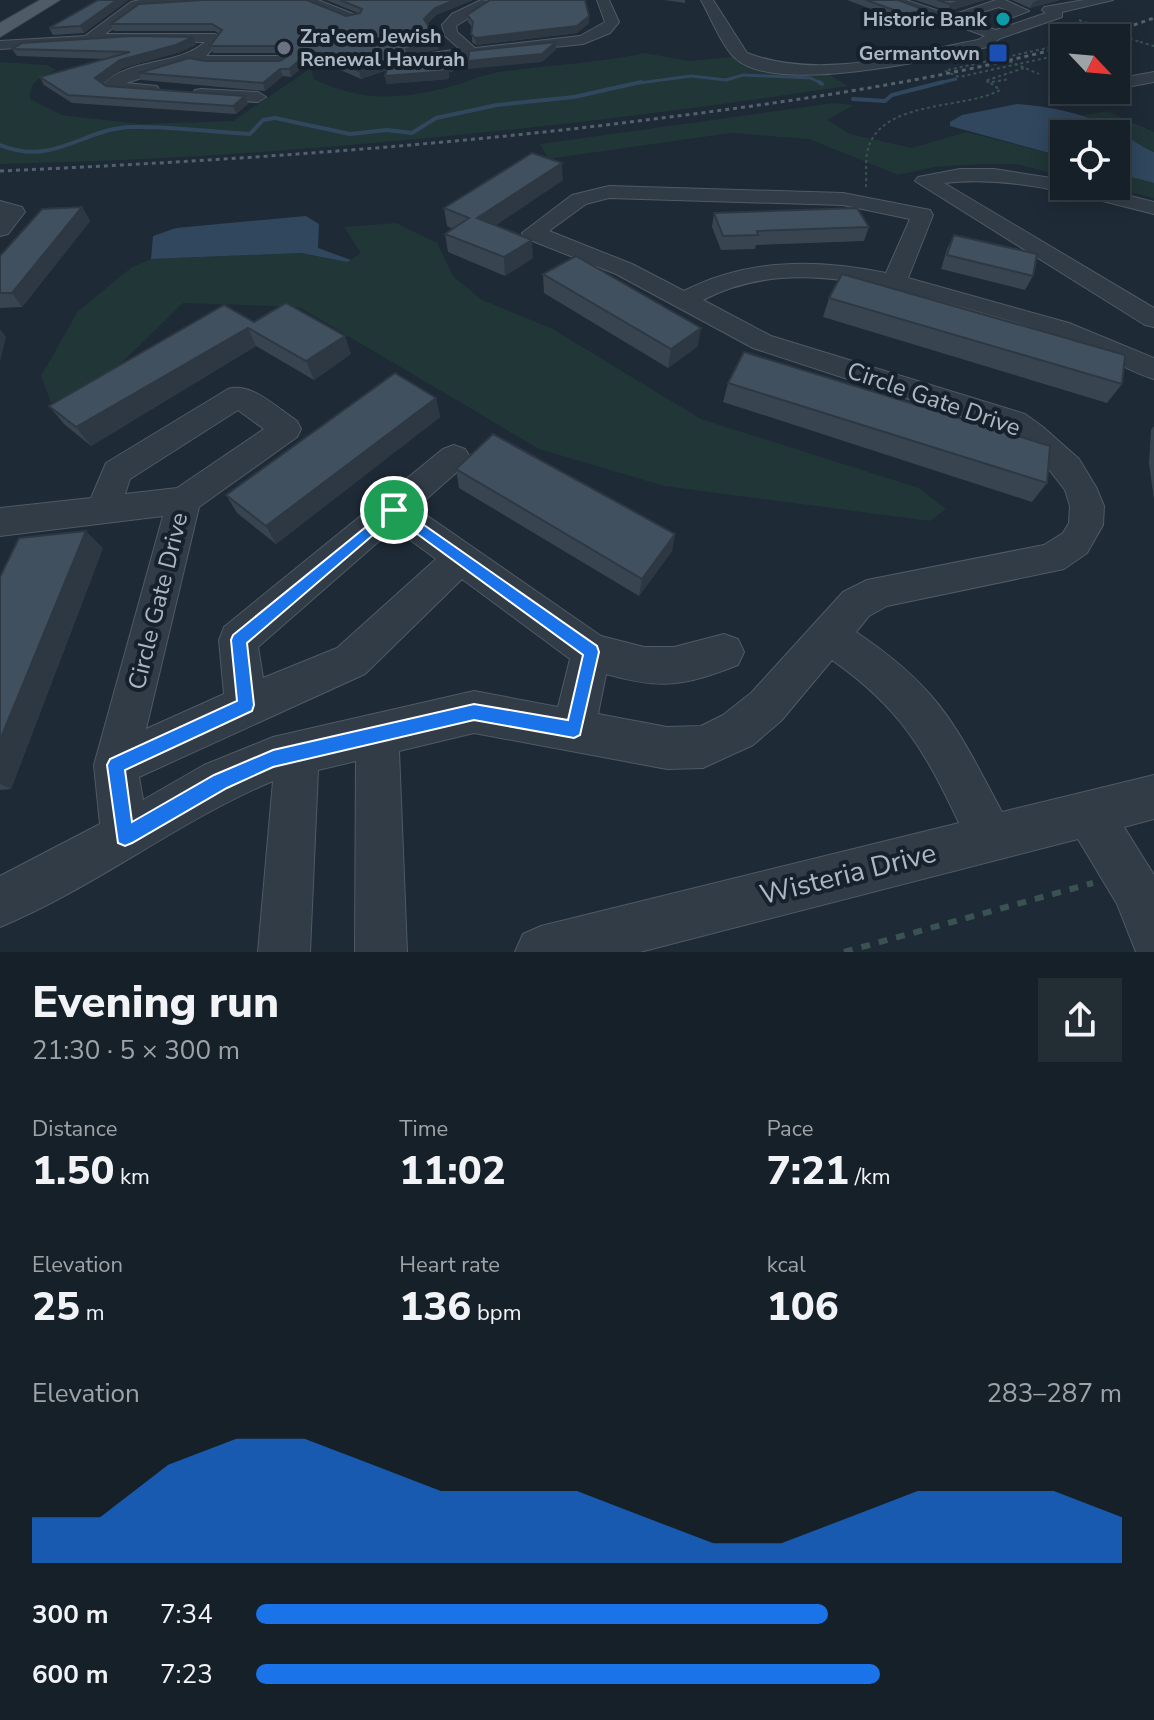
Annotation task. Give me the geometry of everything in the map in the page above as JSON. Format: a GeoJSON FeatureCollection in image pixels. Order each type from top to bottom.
{"type":"FeatureCollection","features":[{"type":"Feature","properties":{"kind":"main road"},"geometry":{"type":"LineString","coordinates":[[0,17],[30,0]]}},
{"type":"Feature","properties":{"kind":"main road"},"geometry":{"type":"LineString","coordinates":[[0,31],[52,0]]}},
{"type":"Feature","properties":{"kind":"street"},"geometry":{"type":"LineString","coordinates":[[88,40],[128,9],[142,3],[205,0]]}},
{"type":"Feature","properties":{"kind":"street"},"geometry":{"type":"LineString","coordinates":[[313,2],[337,0]]}},
{"type":"Feature","properties":{"kind":"street"},"geometry":{"type":"LineString","coordinates":[[415,59],[470,51],[558,45],[593,37],[612,22],[603,0]]}},
{"type":"Feature","properties":{"kind":"street"},"geometry":{"type":"LineString","coordinates":[[707,0],[741,56],[764,65],[806,72],[844,70],[982,44],[1022,11],[1000,3],[962,14]]}},
{"type":"Feature","properties":{"kind":"street"},"geometry":{"type":"LineString","coordinates":[[893,0],[996,35]]}},
{"type":"Feature","properties":{"kind":"street"},"geometry":{"type":"LineString","coordinates":[[919,0],[977,19],[994,14],[1010,22],[1035,23],[1053,12],[1107,0]]}},
{"type":"Feature","properties":{"kind":"street"},"geometry":{"type":"LineString","coordinates":[[1020,0],[1053,12]]}},
{"type":"Feature","properties":{"kind":"street"},"geometry":{"type":"LineString","coordinates":[[313,2],[354,17]]}},
{"type":"Feature","properties":{"kind":"street"},"geometry":{"type":"LineString","coordinates":[[470,51],[450,33],[449,25],[457,17],[487,2]]}},
{"type":"Feature","properties":{"kind":"street"},"geometry":{"type":"LineString","coordinates":[[0,45],[135,37],[215,38],[204,51],[127,77],[110,86],[258,97]]}},
{"type":"Feature","properties":{"kind":"street"},"geometry":{"type":"LineString","coordinates":[[189,57],[208,61],[282,61]]}},
{"type":"Feature","properties":{"kind":"street"},"geometry":{"type":"LineString","coordinates":[[1130,81],[1154,77]]}},
{"type":"Feature","properties":{"kind":"street"},"geometry":{"type":"LineString","coordinates":[[1050,182],[977,173],[925,181],[1149,312]]}},
{"type":"Feature","properties":{"kind":"street","name":"Circle Gate Drive"},"geometry":{"type":"LineString","coordinates":[[0,902],[125,837],[220,781],[273,759],[474,712],[667,748],[703,747],[738,730],[766,707],[856,604],[880,591],[1052,558],[1073,548],[1087,526],[1088,503],[1061,459],[1039,437],[1014,422],[762,342],[624,269],[533,233],[579,199],[609,192],[865,202],[922,215],[894,282]]}},
{"type":"Feature","properties":{"kind":"street"},"geometry":{"type":"LineString","coordinates":[[1122,200],[1154,208]]}},
{"type":"Feature","properties":{"kind":"street"},"geometry":{"type":"LineString","coordinates":[[0,207],[14,212],[0,229]]}},
{"type":"Feature","properties":{"kind":"street"},"geometry":{"type":"LineString","coordinates":[[685,300],[704,288],[729,279],[790,270],[838,271],[894,282],[1065,329],[1125,353],[1154,370]]}},
{"type":"Feature","properties":{"kind":"street"},"geometry":{"type":"LineString","coordinates":[[103,509],[117,472],[238,396],[286,429],[184,500]]}},
{"type":"Feature","properties":{"kind":"street"},"geometry":{"type":"LineString","coordinates":[[246,705],[238,640],[454,457]]}},
{"type":"Feature","properties":{"kind":"street","name":"Circle Gate Drive"},"geometry":{"type":"LineString","coordinates":[[0,522],[184,500],[116,765],[125,837]]}},
{"type":"Feature","properties":{"kind":"street"},"geometry":{"type":"LineString","coordinates":[[394,510],[591,652],[614,660],[659,666],[674,666],[724,652]]}},
{"type":"Feature","properties":{"kind":"street"},"geometry":{"type":"LineString","coordinates":[[116,765],[351,661],[460,559]]}},
{"type":"Feature","properties":{"kind":"street"},"geometry":{"type":"LineString","coordinates":[[829,635],[873,666],[911,699],[937,736],[990,838]]}},
{"type":"Feature","properties":{"kind":"street"},"geometry":{"type":"LineString","coordinates":[[574,729],[591,652]]}},
{"type":"Feature","properties":{"kind":"street"},"geometry":{"type":"LineString","coordinates":[[377,736],[381,952]]}},
{"type":"Feature","properties":{"kind":"street"},"geometry":{"type":"LineString","coordinates":[[284,952],[297,753]]}},
{"type":"Feature","properties":{"kind":"street","name":"Wisteria Drive"},"geometry":{"type":"LineString","coordinates":[[541,952],[1154,797]]}},
{"type":"Feature","properties":{"kind":"street"},"geometry":{"type":"LineString","coordinates":[[1088,814],[1127,874],[1148,913],[1154,934]]}},
{"type":"Feature","properties":{"kind":"path"},"geometry":{"type":"LineString","coordinates":[[1130,38],[1154,46]]}},
{"type":"Feature","properties":{"kind":"path"},"geometry":{"type":"LineString","coordinates":[[1035,46],[1043,49]]}},
{"type":"Feature","properties":{"kind":"path"},"geometry":{"type":"LineString","coordinates":[[1050,47],[945,71],[959,77],[1050,57]]}},
{"type":"Feature","properties":{"kind":"path"},"geometry":{"type":"LineString","coordinates":[[1002,58],[1039,74]]}},
{"type":"Feature","properties":{"kind":"path"},"geometry":{"type":"LineString","coordinates":[[865,202],[870,144],[882,126],[935,106],[995,93],[1000,90],[985,81],[1024,68]]}},
{"type":"Feature","properties":{"kind":"path"},"geometry":{"type":"LineString","coordinates":[[989,82],[1009,79]]}},
{"type":"Feature","properties":{"kind":"path"},"geometry":{"type":"LineString","coordinates":[[844,952],[1127,874]]}},
{"type":"Feature","properties":{"kind":"green space"},"geometry":{"type":"Polygon","coordinates":[[[645,53],[689,61],[741,56],[825,72],[848,86],[531,128],[319,148],[0,164],[0,62],[47,65],[56,70],[34,84],[30,99],[62,115],[141,124],[233,121],[311,68],[314,79],[331,86],[363,95],[394,96],[445,88],[499,72],[645,53]]]}},
{"type":"Feature","properties":{"kind":"green space"},"geometry":{"type":"Polygon","coordinates":[[[834,103],[854,105],[827,120],[850,134],[912,148],[966,132],[1050,153],[1050,172],[1016,164],[982,164],[935,167],[898,175],[809,139],[731,133],[548,159],[540,144],[834,103]]]}},
{"type":"Feature","properties":{"kind":"green space"},"geometry":{"type":"Polygon","coordinates":[[[1107,111],[1127,120],[1090,120],[1080,116],[1107,111]]]}},
{"type":"Feature","properties":{"kind":"green space"},"geometry":{"type":"Polygon","coordinates":[[[1130,121],[1154,132],[1154,152],[1130,140],[1130,121]]]}},
{"type":"Feature","properties":{"kind":"green space"},"geometry":{"type":"Polygon","coordinates":[[[1130,177],[1154,183],[1154,198],[1130,192],[1130,177]]]}},
{"type":"Feature","properties":{"kind":"green space"},"geometry":{"type":"Polygon","coordinates":[[[396,223],[437,243],[453,276],[482,300],[551,328],[701,419],[919,488],[946,509],[930,521],[664,486],[539,449],[299,307],[183,303],[106,378],[51,403],[41,376],[78,311],[132,267],[151,259],[301,253],[347,262],[361,253],[344,227],[396,223]]]}},
{"type":"Feature","properties":{"kind":"water"},"geometry":{"type":"Polygon","coordinates":[[[1017,104],[1053,108],[1093,120],[1050,120],[1050,153],[950,126],[950,122],[962,115],[1017,104]]]}},
{"type":"Feature","properties":{"kind":"water"},"geometry":{"type":"Polygon","coordinates":[[[1130,139],[1154,152],[1154,183],[1130,177],[1130,139]]]}},
{"type":"Feature","properties":{"kind":"water"},"geometry":{"type":"Polygon","coordinates":[[[306,216],[319,224],[318,248],[351,260],[347,262],[301,253],[151,259],[153,236],[176,228],[306,216]]]}},
{"type":"Feature","properties":{"kind":"building"},"geometry":{"type":"Polygon","coordinates":[[[98,0],[117,0],[80,26],[49,28],[98,0]]]}},
{"type":"Feature","properties":{"kind":"building"},"geometry":{"type":"Polygon","coordinates":[[[203,0],[307,0],[346,16],[360,13],[362,9],[340,0],[455,0],[435,8],[424,19],[438,42],[406,49],[409,57],[446,54],[452,64],[443,65],[448,71],[385,76],[390,61],[359,71],[311,51],[289,69],[280,69],[263,83],[139,73],[189,58],[205,61],[280,61],[291,54],[280,46],[210,46],[222,30],[212,24],[111,24],[139,4],[203,0]]]}},
{"type":"Feature","properties":{"kind":"building"},"geometry":{"type":"Polygon","coordinates":[[[490,0],[585,0],[589,16],[577,26],[475,38],[471,34],[473,22],[467,15],[490,0]]]}},
{"type":"Feature","properties":{"kind":"building"},"geometry":{"type":"Polygon","coordinates":[[[866,0],[898,0],[925,10],[905,14],[866,0]]]}},
{"type":"Feature","properties":{"kind":"building"},"geometry":{"type":"Polygon","coordinates":[[[937,0],[965,0],[950,4],[937,0]]]}},
{"type":"Feature","properties":{"kind":"building"},"geometry":{"type":"Polygon","coordinates":[[[132,36],[193,37],[176,45],[120,60],[95,78],[106,86],[245,96],[233,106],[68,95],[40,77],[130,52],[12,49],[22,43],[132,36]]]}},
{"type":"Feature","properties":{"kind":"building"},"geometry":{"type":"Polygon","coordinates":[[[556,42],[542,54],[468,61],[469,51],[556,42]]]}},
{"type":"Feature","properties":{"kind":"building"},"geometry":{"type":"Polygon","coordinates":[[[532,153],[562,163],[477,218],[532,240],[504,257],[445,234],[469,218],[444,208],[532,153]]]}},
{"type":"Feature","properties":{"kind":"building"},"geometry":{"type":"Polygon","coordinates":[[[82,207],[12,293],[0,293],[0,256],[42,209],[82,207]]]}},
{"type":"Feature","properties":{"kind":"building"},"geometry":{"type":"Polygon","coordinates":[[[857,208],[869,227],[757,231],[758,235],[723,236],[714,213],[857,208]]]}},
{"type":"Feature","properties":{"kind":"building"},"geometry":{"type":"Polygon","coordinates":[[[954,235],[1037,254],[1033,276],[947,255],[954,235]]]}},
{"type":"Feature","properties":{"kind":"building"},"geometry":{"type":"Polygon","coordinates":[[[576,256],[701,328],[671,349],[543,274],[576,256]]]}},
{"type":"Feature","properties":{"kind":"building"},"geometry":{"type":"Polygon","coordinates":[[[842,274],[1125,355],[1122,384],[829,298],[842,274]]]}},
{"type":"Feature","properties":{"kind":"building"},"geometry":{"type":"Polygon","coordinates":[[[286,303],[345,336],[306,361],[248,328],[76,427],[49,406],[224,305],[254,322],[286,303]]]}},
{"type":"Feature","properties":{"kind":"building"},"geometry":{"type":"Polygon","coordinates":[[[744,352],[1050,446],[1047,483],[728,383],[744,352]]]}},
{"type":"Feature","properties":{"kind":"building"},"geometry":{"type":"Polygon","coordinates":[[[395,373],[436,398],[266,526],[226,495],[395,373]]]}},
{"type":"Feature","properties":{"kind":"building"},"geometry":{"type":"Polygon","coordinates":[[[493,434],[675,534],[642,579],[456,469],[493,434]]]}},
{"type":"Feature","properties":{"kind":"building"},"geometry":{"type":"Polygon","coordinates":[[[86,531],[0,740],[0,577],[19,538],[86,531]]]}},
{"type":"Feature","properties":{"kind":"waterway"},"geometry":{"type":"LineString","coordinates":[[632,84],[691,76],[726,80],[743,75],[811,78],[822,84],[819,82]]}},
{"type":"Feature","properties":{"kind":"waterway"},"geometry":{"type":"LineString","coordinates":[[937,83],[956,79]]}},
{"type":"Feature","properties":{"kind":"waterway"},"geometry":{"type":"LineString","coordinates":[[632,84],[641,82]]}},
{"type":"Feature","properties":{"kind":"waterway"},"geometry":{"type":"LineString","coordinates":[[937,83],[943,82]]}},
{"type":"Feature","properties":{"kind":"waterway"},"geometry":{"type":"LineString","coordinates":[[853,99],[885,101],[892,95],[937,83]]}},
{"type":"Feature","properties":{"kind":"waterway"},"geometry":{"type":"LineString","coordinates":[[0,145],[37,152],[68,145],[98,133],[132,127],[250,134],[263,120],[275,118],[350,134],[387,130],[412,133],[436,118],[497,105],[574,97],[632,84]]}},
{"type":"Feature","properties":{"kind":"railway"},"geometry":{"type":"LineString","coordinates":[[1130,26],[1154,18]]}},
{"type":"Feature","properties":{"kind":"railway"},"geometry":{"type":"LineString","coordinates":[[0,171],[336,151],[587,127],[868,88],[1050,50]]}},
{"type":"Feature","properties":{"kind":"place","name":"Historic Bank"},"geometry":{"type":"Point","coordinates":[1003,19]}},
{"type":"Feature","properties":{"kind":"place","name":"Zra'eem Jewish Renewal Havurah"},"geometry":{"type":"Point","coordinates":[284,48]}},
{"type":"Feature","properties":{"kind":"place","name":"Germantown"},"geometry":{"type":"Point","coordinates":[998,53]}},
{"type":"Feature","properties":{"kind":"route"},"geometry":{"type":"LineString","coordinates":[[394,510],[591,652],[574,729],[474,712],[273,759],[220,781],[125,837],[116,765],[246,705],[238,640],[394,510]]}}]}
